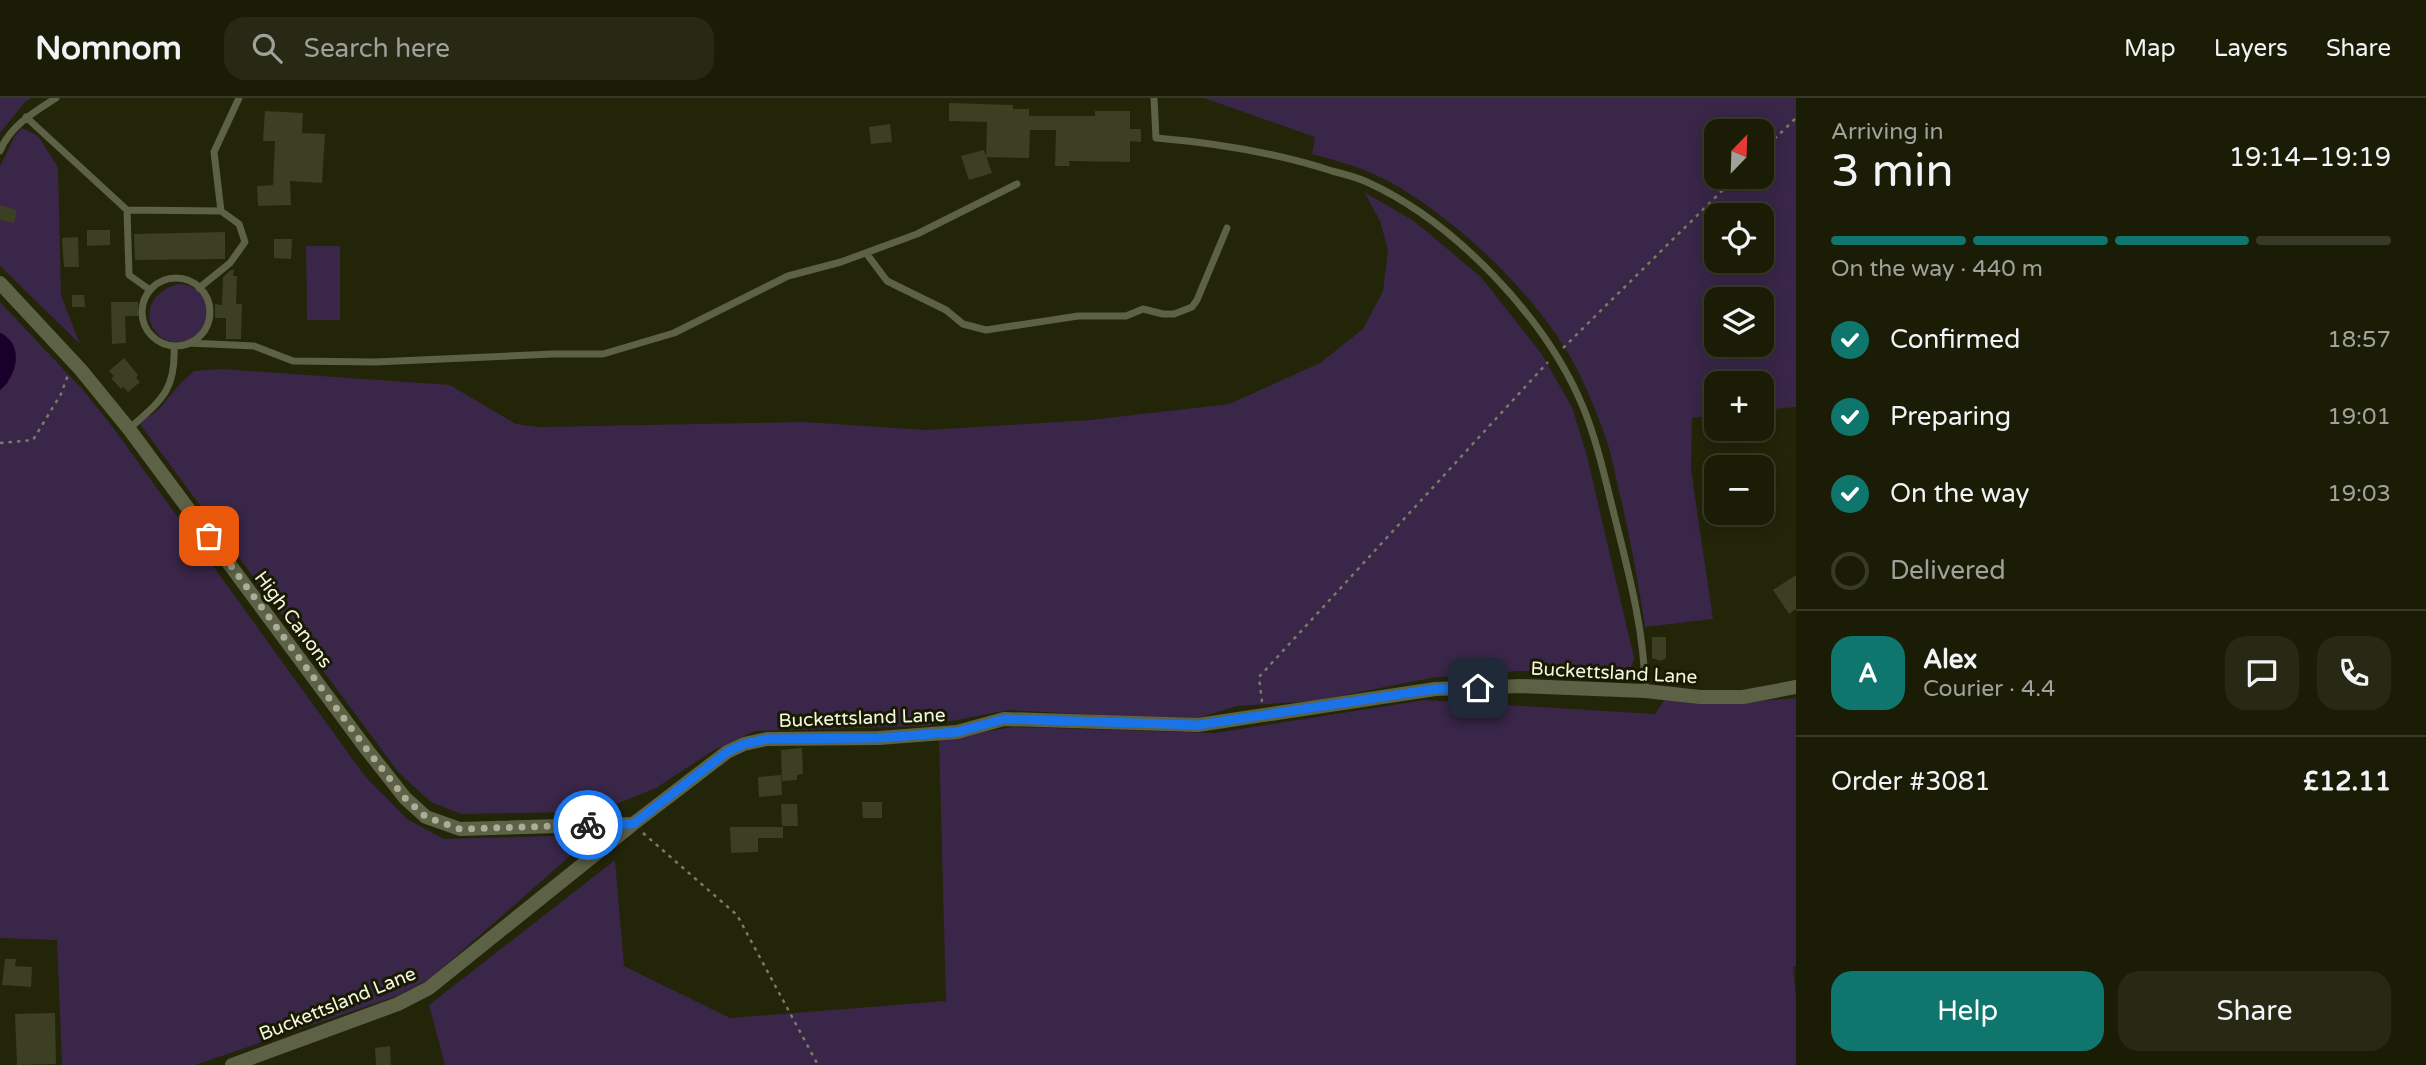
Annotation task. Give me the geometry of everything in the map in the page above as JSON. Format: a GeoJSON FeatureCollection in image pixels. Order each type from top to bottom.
{"type":"FeatureCollection","features":[{"type":"Feature","properties":{"kind":"street","name":"High Canons"},"geometry":{"type":"LineString","coordinates":[[0,282],[73,362],[129,429],[368,751],[405,798],[426,817],[460,829],[633,824]]}},
{"type":"Feature","properties":{"kind":"street","name":"Buckettsland Lane"},"geometry":{"type":"LineString","coordinates":[[232,1065],[398,1004],[429,988],[633,824],[727,752],[744,744],[767,739],[879,738],[957,732],[1004,719],[1198,725],[1435,689],[1521,686],[1645,691],[1700,697],[1743,696],[1796,687]]}},
{"type":"Feature","properties":{"kind":"lane"},"geometry":{"type":"LineString","coordinates":[[0,151],[3,142],[26,117],[56,98]]}},
{"type":"Feature","properties":{"kind":"lane"},"geometry":{"type":"LineString","coordinates":[[221,211],[214,152],[239,98]]}},
{"type":"Feature","properties":{"kind":"lane"},"geometry":{"type":"LineString","coordinates":[[1154,98],[1156,138],[1218,143],[1300,160],[1367,182],[1419,212],[1483,262],[1531,320],[1555,355],[1584,408],[1623,550],[1645,664],[1645,691]]}},
{"type":"Feature","properties":{"kind":"lane"},"geometry":{"type":"LineString","coordinates":[[26,117],[127,211],[221,211],[239,225],[245,242],[230,263],[199,288]]}},
{"type":"Feature","properties":{"kind":"lane"},"geometry":{"type":"LineString","coordinates":[[189,343],[254,346],[293,361],[375,362],[553,354],[603,355],[674,333],[788,276],[866,253],[917,234],[1017,184]]}},
{"type":"Feature","properties":{"kind":"lane"},"geometry":{"type":"LineString","coordinates":[[127,211],[129,275],[150,290]]}},
{"type":"Feature","properties":{"kind":"lane"},"geometry":{"type":"LineString","coordinates":[[866,253],[887,281],[946,310],[963,324],[986,330],[1078,316],[1126,316],[1143,309],[1163,314],[1184,312],[1197,300],[1227,228]]}},
{"type":"Feature","properties":{"kind":"lane"},"geometry":{"type":"LineString","coordinates":[[179,278],[195,283],[206,295],[211,311],[207,327],[197,340],[174,346],[165,345],[151,336],[143,322],[143,305],[150,290],[163,281],[179,278]]}},
{"type":"Feature","properties":{"kind":"lane"},"geometry":{"type":"LineString","coordinates":[[129,429],[159,401],[169,387],[175,369],[174,346]]}},
{"type":"Feature","properties":{"kind":"path"},"geometry":{"type":"LineString","coordinates":[[1774,139],[1796,118]]}},
{"type":"Feature","properties":{"kind":"path"},"geometry":{"type":"LineString","coordinates":[[1264,715],[1259,677],[1555,355],[1724,189]]}},
{"type":"Feature","properties":{"kind":"path"},"geometry":{"type":"LineString","coordinates":[[0,443],[33,440],[61,394],[73,362]]}},
{"type":"Feature","properties":{"kind":"path"},"geometry":{"type":"LineString","coordinates":[[633,824],[737,915],[818,1065]]}},
{"type":"Feature","properties":{"kind":"shaded area"},"geometry":{"type":"Polygon","coordinates":[[[0,98],[32,98],[26,101],[0,133],[0,98]]]}},
{"type":"Feature","properties":{"kind":"shaded area"},"geometry":{"type":"Polygon","coordinates":[[[1204,98],[1796,98],[1796,407],[1774,409],[1774,371],[1704,371],[1704,417],[1692,418],[1691,469],[1713,619],[1645,627],[1627,525],[1612,458],[1600,423],[1580,375],[1564,347],[1522,291],[1470,240],[1415,197],[1370,172],[1312,154],[1315,137],[1204,98]]]}},
{"type":"Feature","properties":{"kind":"shaded area"},"geometry":{"type":"Polygon","coordinates":[[[22,128],[38,136],[58,167],[61,295],[80,344],[0,266],[0,166],[22,128]]]}},
{"type":"Feature","properties":{"kind":"shaded area"},"geometry":{"type":"Polygon","coordinates":[[[1364,192],[1414,221],[1481,277],[1541,353],[1572,407],[1587,456],[1634,658],[1632,666],[1621,675],[1519,671],[1431,678],[1314,701],[1237,706],[1191,720],[1009,710],[925,726],[755,731],[714,750],[656,788],[614,805],[569,812],[461,814],[431,802],[399,773],[139,423],[158,410],[194,371],[221,369],[450,385],[516,424],[539,427],[804,422],[926,430],[1090,420],[1229,404],[1320,363],[1363,329],[1383,291],[1388,250],[1380,221],[1364,192]]]}},
{"type":"Feature","properties":{"kind":"shaded area"},"geometry":{"type":"Polygon","coordinates":[[[306,246],[340,246],[340,320],[307,320],[306,246]]]}},
{"type":"Feature","properties":{"kind":"shaded area"},"geometry":{"type":"Polygon","coordinates":[[[178,284],[187,285],[201,294],[207,308],[207,316],[202,333],[187,341],[173,342],[161,337],[153,328],[149,316],[152,304],[161,292],[178,284]]]}},
{"type":"Feature","properties":{"kind":"shaded area"},"geometry":{"type":"Polygon","coordinates":[[[0,302],[83,390],[112,426],[364,775],[407,819],[444,839],[588,837],[585,843],[431,978],[397,996],[195,1065],[62,1065],[57,940],[0,938],[0,390],[8,383],[4,334],[0,333],[0,302]]]}},
{"type":"Feature","properties":{"kind":"shaded area"},"geometry":{"type":"Polygon","coordinates":[[[0,333],[13,345],[16,360],[11,377],[0,390],[0,333]]]}},
{"type":"Feature","properties":{"kind":"shaded area"},"geometry":{"type":"Polygon","coordinates":[[[1796,698],[1796,966],[1793,967],[1796,1065],[445,1065],[429,1005],[615,860],[624,966],[730,1018],[946,1001],[939,740],[1012,727],[1215,733],[1425,700],[1655,714],[1665,699],[1733,703],[1796,698]]]}},
{"type":"Feature","properties":{"kind":"building"},"geometry":{"type":"Polygon","coordinates":[[[949,103],[1013,105],[1013,109],[1029,109],[1029,116],[1095,116],[1095,111],[1130,111],[1130,129],[1141,129],[1141,142],[1130,141],[1130,162],[1069,161],[1070,166],[1055,166],[1056,130],[1030,130],[1029,158],[986,157],[987,122],[949,121],[949,103]]]}},
{"type":"Feature","properties":{"kind":"building"},"geometry":{"type":"Polygon","coordinates":[[[265,111],[303,113],[302,133],[325,134],[322,183],[290,181],[291,205],[258,206],[257,186],[273,185],[275,141],[263,141],[265,111]]]}},
{"type":"Feature","properties":{"kind":"building"},"geometry":{"type":"Polygon","coordinates":[[[890,124],[892,142],[871,144],[869,127],[890,124]]]}},
{"type":"Feature","properties":{"kind":"building"},"geometry":{"type":"Polygon","coordinates":[[[984,150],[992,173],[969,180],[961,156],[984,150]]]}},
{"type":"Feature","properties":{"kind":"building"},"geometry":{"type":"Polygon","coordinates":[[[0,205],[17,210],[14,223],[0,220],[0,205]]]}},
{"type":"Feature","properties":{"kind":"building"},"geometry":{"type":"Polygon","coordinates":[[[87,230],[110,230],[110,245],[87,246],[87,230]]]}},
{"type":"Feature","properties":{"kind":"building"},"geometry":{"type":"Polygon","coordinates":[[[225,232],[225,259],[135,260],[134,234],[225,232]]]}},
{"type":"Feature","properties":{"kind":"building"},"geometry":{"type":"Polygon","coordinates":[[[78,237],[79,267],[64,267],[62,238],[78,237]]]}},
{"type":"Feature","properties":{"kind":"building"},"geometry":{"type":"Polygon","coordinates":[[[274,239],[292,239],[291,259],[274,258],[274,239]]]}},
{"type":"Feature","properties":{"kind":"building"},"geometry":{"type":"Polygon","coordinates":[[[234,270],[233,276],[237,276],[236,304],[242,304],[241,339],[226,339],[226,318],[215,318],[215,304],[222,305],[223,277],[234,270]]]}},
{"type":"Feature","properties":{"kind":"building"},"geometry":{"type":"Polygon","coordinates":[[[72,295],[84,295],[85,307],[72,307],[72,295]]]}},
{"type":"Feature","properties":{"kind":"building"},"geometry":{"type":"Polygon","coordinates":[[[111,302],[138,302],[139,316],[125,316],[126,343],[112,344],[111,302]]]}},
{"type":"Feature","properties":{"kind":"building"},"geometry":{"type":"Polygon","coordinates":[[[124,358],[138,375],[136,378],[140,382],[128,392],[123,387],[121,389],[111,378],[114,376],[109,371],[124,358]]]}},
{"type":"Feature","properties":{"kind":"building"},"geometry":{"type":"Polygon","coordinates":[[[1796,575],[1796,609],[1789,614],[1773,590],[1796,575]]]}},
{"type":"Feature","properties":{"kind":"building"},"geometry":{"type":"Polygon","coordinates":[[[1652,637],[1666,637],[1666,658],[1661,661],[1652,658],[1652,637]]]}},
{"type":"Feature","properties":{"kind":"building"},"geometry":{"type":"Polygon","coordinates":[[[802,748],[803,774],[797,775],[797,780],[782,781],[781,750],[802,748]]]}},
{"type":"Feature","properties":{"kind":"building"},"geometry":{"type":"Polygon","coordinates":[[[781,775],[782,795],[759,797],[758,777],[781,775]]]}},
{"type":"Feature","properties":{"kind":"building"},"geometry":{"type":"Polygon","coordinates":[[[862,802],[882,802],[882,818],[863,818],[862,802]]]}},
{"type":"Feature","properties":{"kind":"building"},"geometry":{"type":"Polygon","coordinates":[[[781,804],[797,804],[798,826],[782,826],[781,804]]]}},
{"type":"Feature","properties":{"kind":"building"},"geometry":{"type":"Polygon","coordinates":[[[730,827],[783,827],[783,838],[758,838],[758,852],[731,853],[730,827]]]}},
{"type":"Feature","properties":{"kind":"building"},"geometry":{"type":"Polygon","coordinates":[[[5,959],[16,959],[15,966],[32,967],[31,987],[2,985],[5,959]]]}},
{"type":"Feature","properties":{"kind":"building"},"geometry":{"type":"Polygon","coordinates":[[[55,1013],[56,1064],[17,1065],[15,1014],[55,1013]]]}},
{"type":"Feature","properties":{"kind":"building"},"geometry":{"type":"Polygon","coordinates":[[[390,1046],[391,1065],[376,1065],[375,1048],[390,1046]]]}},
{"type":"Feature","properties":{"kind":"way so far"},"geometry":{"type":"LineString","coordinates":[[209,536],[368,751],[405,798],[426,817],[460,829],[588,825]]}},
{"type":"Feature","properties":{"kind":"route"},"geometry":{"type":"LineString","coordinates":[[588,825],[633,824],[727,752],[744,744],[767,739],[879,738],[957,732],[1004,719],[1198,725],[1435,689],[1478,688]]}}]}
